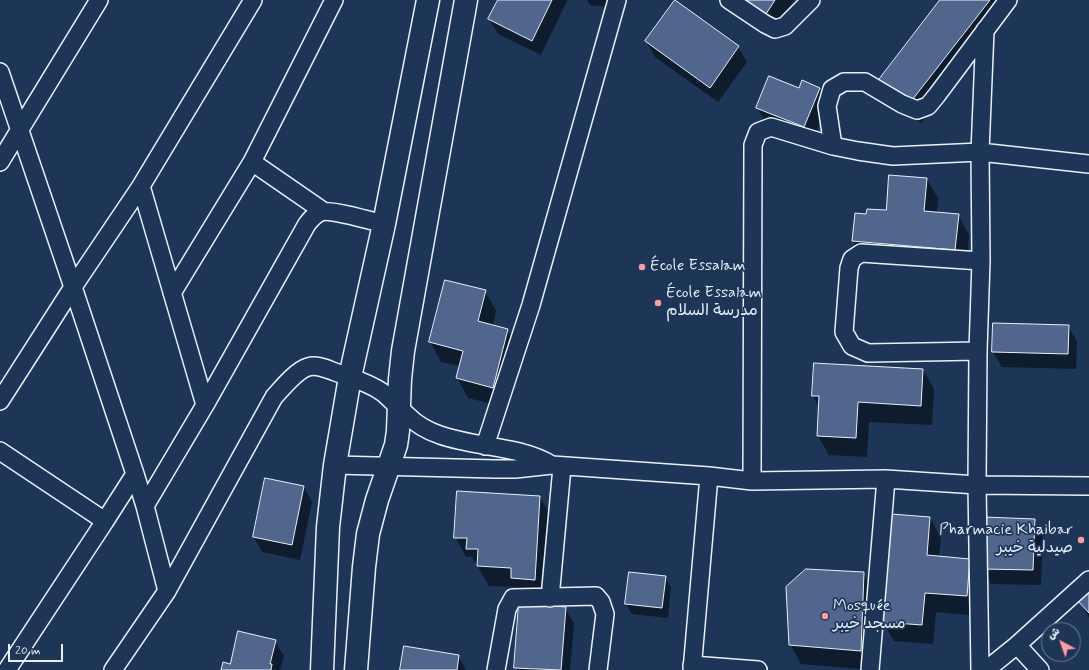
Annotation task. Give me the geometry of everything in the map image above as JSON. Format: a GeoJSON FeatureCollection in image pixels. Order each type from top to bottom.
{"type":"FeatureCollection","features":[{"type":"Feature","properties":{"kind":"street"},"geometry":{"type":"LineString","coordinates":[[0,162],[100,0]]}},
{"type":"Feature","properties":{"kind":"street"},"geometry":{"type":"LineString","coordinates":[[0,401],[73,287],[141,186],[253,0]]}},
{"type":"Feature","properties":{"kind":"street"},"geometry":{"type":"LineString","coordinates":[[172,293],[252,162],[334,0]]}},
{"type":"Feature","properties":{"kind":"street"},"geometry":{"type":"LineString","coordinates":[[322,670],[328,527],[336,465],[350,377],[384,224],[428,0]]}},
{"type":"Feature","properties":{"kind":"street"},"geometry":{"type":"LineString","coordinates":[[356,670],[368,534],[377,500],[396,444],[400,379],[404,351],[466,0]]}},
{"type":"Feature","properties":{"kind":"street"},"geometry":{"type":"LineString","coordinates":[[485,446],[531,306],[617,0]]}},
{"type":"Feature","properties":{"kind":"street"},"geometry":{"type":"LineString","coordinates":[[729,0],[775,30],[785,26],[811,0]]}},
{"type":"Feature","properties":{"kind":"street"},"geometry":{"type":"LineString","coordinates":[[833,146],[827,106],[832,89],[844,82],[865,82],[902,104],[917,110],[928,106],[1008,0]]}},
{"type":"Feature","properties":{"kind":"street"},"geometry":{"type":"LineString","coordinates":[[980,670],[977,485],[978,351],[981,261],[980,152],[985,30]]}},
{"type":"Feature","properties":{"kind":"street"},"geometry":{"type":"LineString","coordinates":[[0,72],[135,474],[145,506],[167,591]]}},
{"type":"Feature","properties":{"kind":"street"},"geometry":{"type":"LineString","coordinates":[[752,481],[753,145],[758,132],[771,127],[833,146],[893,156],[980,152],[1089,164]]}},
{"type":"Feature","properties":{"kind":"street"},"geometry":{"type":"LineString","coordinates":[[252,162],[323,211],[335,212],[384,224]]}},
{"type":"Feature","properties":{"kind":"street"},"geometry":{"type":"LineString","coordinates":[[141,186],[205,405]]}},
{"type":"Feature","properties":{"kind":"street"},"geometry":{"type":"LineString","coordinates":[[145,506],[205,405],[307,224],[315,215],[323,211]]}},
{"type":"Feature","properties":{"kind":"street"},"geometry":{"type":"LineString","coordinates":[[978,351],[868,353],[852,346],[844,332],[849,268],[852,259],[861,252],[981,261]]}},
{"type":"Feature","properties":{"kind":"street"},"geometry":{"type":"LineString","coordinates":[[114,670],[167,591],[274,397],[295,374],[308,366],[321,367],[372,386],[382,392],[413,421],[430,431],[440,435],[485,446],[534,456],[557,466]]}},
{"type":"Feature","properties":{"kind":"street"},"geometry":{"type":"LineString","coordinates":[[0,451],[106,521]]}},
{"type":"Feature","properties":{"kind":"street"},"geometry":{"type":"LineString","coordinates":[[336,465],[515,469],[557,466],[709,476],[752,481],[886,479],[977,485],[1089,486]]}},
{"type":"Feature","properties":{"kind":"street"},"geometry":{"type":"LineString","coordinates":[[550,598],[557,466]]}},
{"type":"Feature","properties":{"kind":"street"},"geometry":{"type":"LineString","coordinates":[[7,670],[106,521],[135,474]]}},
{"type":"Feature","properties":{"kind":"street"},"geometry":{"type":"LineString","coordinates":[[709,476],[692,668],[758,670]]}},
{"type":"Feature","properties":{"kind":"street"},"geometry":{"type":"LineString","coordinates":[[870,670],[886,479]]}},
{"type":"Feature","properties":{"kind":"street"},"geometry":{"type":"LineString","coordinates":[[986,670],[1017,645],[1089,580]]}},
{"type":"Feature","properties":{"kind":"street"},"geometry":{"type":"LineString","coordinates":[[496,670],[506,609],[513,598],[596,596],[601,602],[605,614],[598,670]]}},
{"type":"Feature","properties":{"kind":"street"},"geometry":{"type":"LineString","coordinates":[[1017,645],[1040,670]]}},
{"type":"Feature","properties":{"kind":"building"},"geometry":{"type":"Polygon","coordinates":[[[498,0],[552,0],[532,41],[488,19],[498,0]]]}},
{"type":"Feature","properties":{"kind":"building"},"geometry":{"type":"Polygon","coordinates":[[[675,0],[739,46],[710,88],[645,41],[675,0]]]}},
{"type":"Feature","properties":{"kind":"building"},"geometry":{"type":"Polygon","coordinates":[[[745,0],[775,0],[766,14],[745,0]]]}},
{"type":"Feature","properties":{"kind":"building"},"geometry":{"type":"Polygon","coordinates":[[[940,0],[990,0],[909,104],[878,81],[940,0]]]}},
{"type":"Feature","properties":{"kind":"building"},"geometry":{"type":"Polygon","coordinates":[[[769,76],[799,88],[802,80],[820,88],[804,127],[756,108],[769,76]]]}},
{"type":"Feature","properties":{"kind":"building"},"geometry":{"type":"Polygon","coordinates":[[[889,175],[927,178],[924,211],[959,214],[955,250],[852,241],[855,213],[866,214],[867,209],[886,210],[889,175]]]}},
{"type":"Feature","properties":{"kind":"building"},"geometry":{"type":"Polygon","coordinates":[[[445,280],[486,290],[478,321],[508,329],[493,388],[456,378],[463,351],[429,342],[445,280]]]}},
{"type":"Feature","properties":{"kind":"building"},"geometry":{"type":"Polygon","coordinates":[[[993,323],[1069,325],[1068,354],[992,352],[993,323]]]}},
{"type":"Feature","properties":{"kind":"building"},"geometry":{"type":"Polygon","coordinates":[[[814,363],[923,369],[921,406],[858,402],[856,438],[817,436],[819,396],[812,396],[814,363]]]}},
{"type":"Feature","properties":{"kind":"building"},"geometry":{"type":"Polygon","coordinates":[[[265,478],[304,486],[292,545],[253,537],[265,478]]]}},
{"type":"Feature","properties":{"kind":"building"},"geometry":{"type":"Polygon","coordinates":[[[457,491],[540,496],[535,580],[511,578],[511,568],[477,566],[478,549],[466,549],[467,538],[454,538],[457,491]]]}},
{"type":"Feature","properties":{"kind":"building"},"geometry":{"type":"Polygon","coordinates":[[[891,514],[930,517],[927,555],[970,559],[967,596],[925,593],[922,625],[881,622],[891,514]]]}},
{"type":"Feature","properties":{"kind":"building"},"geometry":{"type":"Polygon","coordinates":[[[983,517],[1035,519],[1033,570],[982,569],[983,517]]]}},
{"type":"Feature","properties":{"kind":"building","name":"Mosquée مسجد خيبر"},"geometry":{"type":"Polygon","coordinates":[[[806,569],[864,572],[861,651],[789,645],[786,587],[806,569]]]}},
{"type":"Feature","properties":{"kind":"building"},"geometry":{"type":"Polygon","coordinates":[[[629,572],[666,576],[662,608],[625,604],[629,572]]]}},
{"type":"Feature","properties":{"kind":"building"},"geometry":{"type":"Polygon","coordinates":[[[1089,590],[1089,613],[1077,600],[1089,590]]]}},
{"type":"Feature","properties":{"kind":"building"},"geometry":{"type":"Polygon","coordinates":[[[519,603],[566,607],[561,670],[514,668],[519,603]]]}},
{"type":"Feature","properties":{"kind":"building"},"geometry":{"type":"Polygon","coordinates":[[[238,631],[276,640],[270,664],[272,664],[271,670],[221,670],[223,662],[230,664],[238,631]]]}},
{"type":"Feature","properties":{"kind":"building"},"geometry":{"type":"Polygon","coordinates":[[[404,646],[459,655],[457,670],[400,670],[404,646]]]}},
{"type":"Feature","properties":{"kind":"place","name":"École Essalam"},"geometry":{"type":"Point","coordinates":[642,267]}},
{"type":"Feature","properties":{"kind":"place","name":"École Essalam مدرسة السلام"},"geometry":{"type":"Point","coordinates":[658,303]}},
{"type":"Feature","properties":{"kind":"place","name":"Pharmacie Khaibar صيدلية خيبر"},"geometry":{"type":"Point","coordinates":[1081,540]}},
{"type":"Feature","properties":{"kind":"place","name":"Mosquée مسجد خيبر"},"geometry":{"type":"Point","coordinates":[825,616]}}]}
